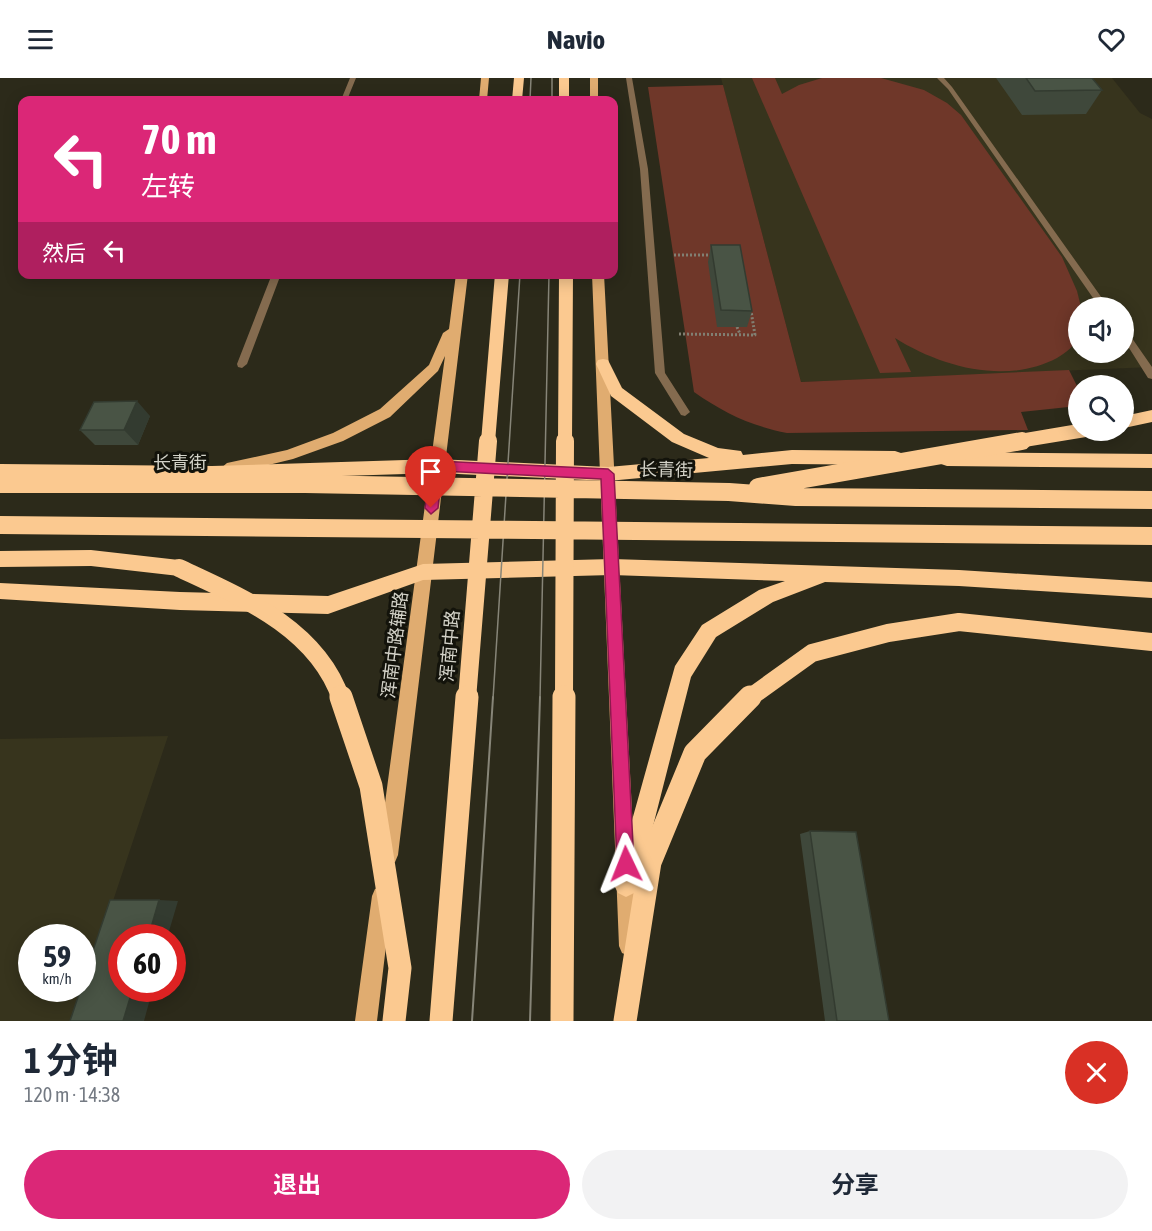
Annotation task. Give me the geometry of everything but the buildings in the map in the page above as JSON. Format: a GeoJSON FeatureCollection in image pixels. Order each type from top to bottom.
{"type":"FeatureCollection","features":[{"type":"Feature","properties":{"kind":"highway"},"geometry":{"type":"LineString","coordinates":[[517,96],[519,78]]}},
{"type":"Feature","properties":{"kind":"highway"},"geometry":{"type":"LineString","coordinates":[[564,78],[564,96]]}},
{"type":"Feature","properties":{"kind":"highway","name":"浑南中路"},"geometry":{"type":"LineString","coordinates":[[441,1021],[502,279]]}},
{"type":"Feature","properties":{"kind":"highway"},"geometry":{"type":"LineString","coordinates":[[562,1021],[566,279]]}},
{"type":"Feature","properties":{"kind":"highway"},"geometry":{"type":"LineString","coordinates":[[603,364],[616,392],[678,438],[716,454],[767,460]]}},
{"type":"Feature","properties":{"kind":"highway"},"geometry":{"type":"LineString","coordinates":[[1134,420],[1152,416]]}},
{"type":"Feature","properties":{"kind":"highway"},"geometry":{"type":"LineString","coordinates":[[729,492],[1068,433]]}},
{"type":"Feature","properties":{"kind":"highway"},"geometry":{"type":"LineString","coordinates":[[0,471],[212,473],[437,466],[608,474],[804,457],[1152,461]]}},
{"type":"Feature","properties":{"kind":"highway","name":"长青街"},"geometry":{"type":"LineString","coordinates":[[0,484],[305,484],[729,492],[796,497],[1152,501]]}},
{"type":"Feature","properties":{"kind":"highway"},"geometry":{"type":"LineString","coordinates":[[0,525],[1152,536]]}},
{"type":"Feature","properties":{"kind":"highway"},"geometry":{"type":"LineString","coordinates":[[0,558],[91,558],[179,568],[251,602],[310,645],[336,686],[371,786],[400,968],[393,1021]]}},
{"type":"Feature","properties":{"kind":"highway"},"geometry":{"type":"LineString","coordinates":[[0,591],[180,601],[328,605],[423,572],[612,567],[959,578],[1152,590]]}},
{"type":"Feature","properties":{"kind":"highway"},"geometry":{"type":"LineString","coordinates":[[626,885],[682,673],[709,631],[766,596],[826,574]]}},
{"type":"Feature","properties":{"kind":"highway"},"geometry":{"type":"LineString","coordinates":[[625,1021],[650,862],[695,753],[752,694],[812,653],[888,633],[959,622],[1152,642]]}},
{"type":"Feature","properties":{"kind":"main road"},"geometry":{"type":"LineString","coordinates":[[483,96],[485,78]]}},
{"type":"Feature","properties":{"kind":"main road"},"geometry":{"type":"LineString","coordinates":[[594,78],[594,96]]}},
{"type":"Feature","properties":{"kind":"main road","name":"浑南中路辅路"},"geometry":{"type":"LineString","coordinates":[[366,1021],[461,279]]}},
{"type":"Feature","properties":{"kind":"main road"},"geometry":{"type":"LineString","coordinates":[[598,279],[632,1021]]}},
{"type":"Feature","properties":{"kind":"main road"},"geometry":{"type":"LineString","coordinates":[[212,473],[288,455],[338,437],[385,413],[434,368],[456,317]]}},
{"type":"Feature","properties":{"kind":"lane"},"geometry":{"type":"LineString","coordinates":[[346,96],[353,78]]}},
{"type":"Feature","properties":{"kind":"lane"},"geometry":{"type":"LineString","coordinates":[[629,78],[644,169],[660,373],[685,412]]}},
{"type":"Feature","properties":{"kind":"lane"},"geometry":{"type":"LineString","coordinates":[[940,78],[950,88],[1097,297]]}},
{"type":"Feature","properties":{"kind":"lane"},"geometry":{"type":"LineString","coordinates":[[242,364],[275,279]]}},
{"type":"Feature","properties":{"kind":"lane"},"geometry":{"type":"LineString","coordinates":[[1134,348],[1152,375]]}},
{"type":"Feature","properties":{"kind":"path"},"geometry":{"type":"LineString","coordinates":[[667,255],[719,255]]}},
{"type":"Feature","properties":{"kind":"path"},"geometry":{"type":"LineString","coordinates":[[676,334],[755,334],[749,300]]}},
{"type":"Feature","properties":{"kind":"path"},"geometry":{"type":"LineString","coordinates":[[736,327],[740,334]]}},
{"type":"Feature","properties":{"kind":"shaded area"},"geometry":{"type":"Polygon","coordinates":[[[721,78],[1112,78],[1140,113],[1152,119],[1152,367],[801,382],[721,78]]]}},
{"type":"Feature","properties":{"kind":"shaded area"},"geometry":{"type":"Polygon","coordinates":[[[752,78],[775,78],[782,94],[799,85],[822,78],[881,78],[924,90],[947,103],[961,115],[1062,257],[1077,291],[1078,297],[1068,297],[1068,350],[1057,358],[1037,366],[1017,370],[974,369],[933,357],[895,338],[911,372],[880,373],[752,78]]]}},
{"type":"Feature","properties":{"kind":"shaded area"},"geometry":{"type":"Polygon","coordinates":[[[723,85],[801,382],[1069,370],[1072,375],[1068,375],[1068,407],[1021,412],[1028,430],[787,433],[738,418],[694,392],[648,87],[723,85]]]}},
{"type":"Feature","properties":{"kind":"shaded area"},"geometry":{"type":"Polygon","coordinates":[[[168,736],[96,952],[96,924],[18,924],[18,1002],[79,1002],[73,1021],[0,1021],[0,739],[168,736]]]}},
{"type":"Feature","properties":{"kind":"tram line"},"geometry":{"type":"LineString","coordinates":[[530,96],[531,78]]}},
{"type":"Feature","properties":{"kind":"tram line"},"geometry":{"type":"LineString","coordinates":[[552,78],[552,96]]}},
{"type":"Feature","properties":{"kind":"tram line"},"geometry":{"type":"LineString","coordinates":[[493,699],[520,279]]}},
{"type":"Feature","properties":{"kind":"tram line"},"geometry":{"type":"LineString","coordinates":[[540,699],[549,279]]}},
{"type":"Feature","properties":{"kind":"tram line"},"geometry":{"type":"LineString","coordinates":[[472,1021],[493,697]]}},
{"type":"Feature","properties":{"kind":"tram line"},"geometry":{"type":"LineString","coordinates":[[530,1021],[540,697]]}},
{"type":"Feature","properties":{"kind":"route"},"geometry":{"type":"LineString","coordinates":[[431,508],[437,466],[608,474],[626,864]]}}]}
